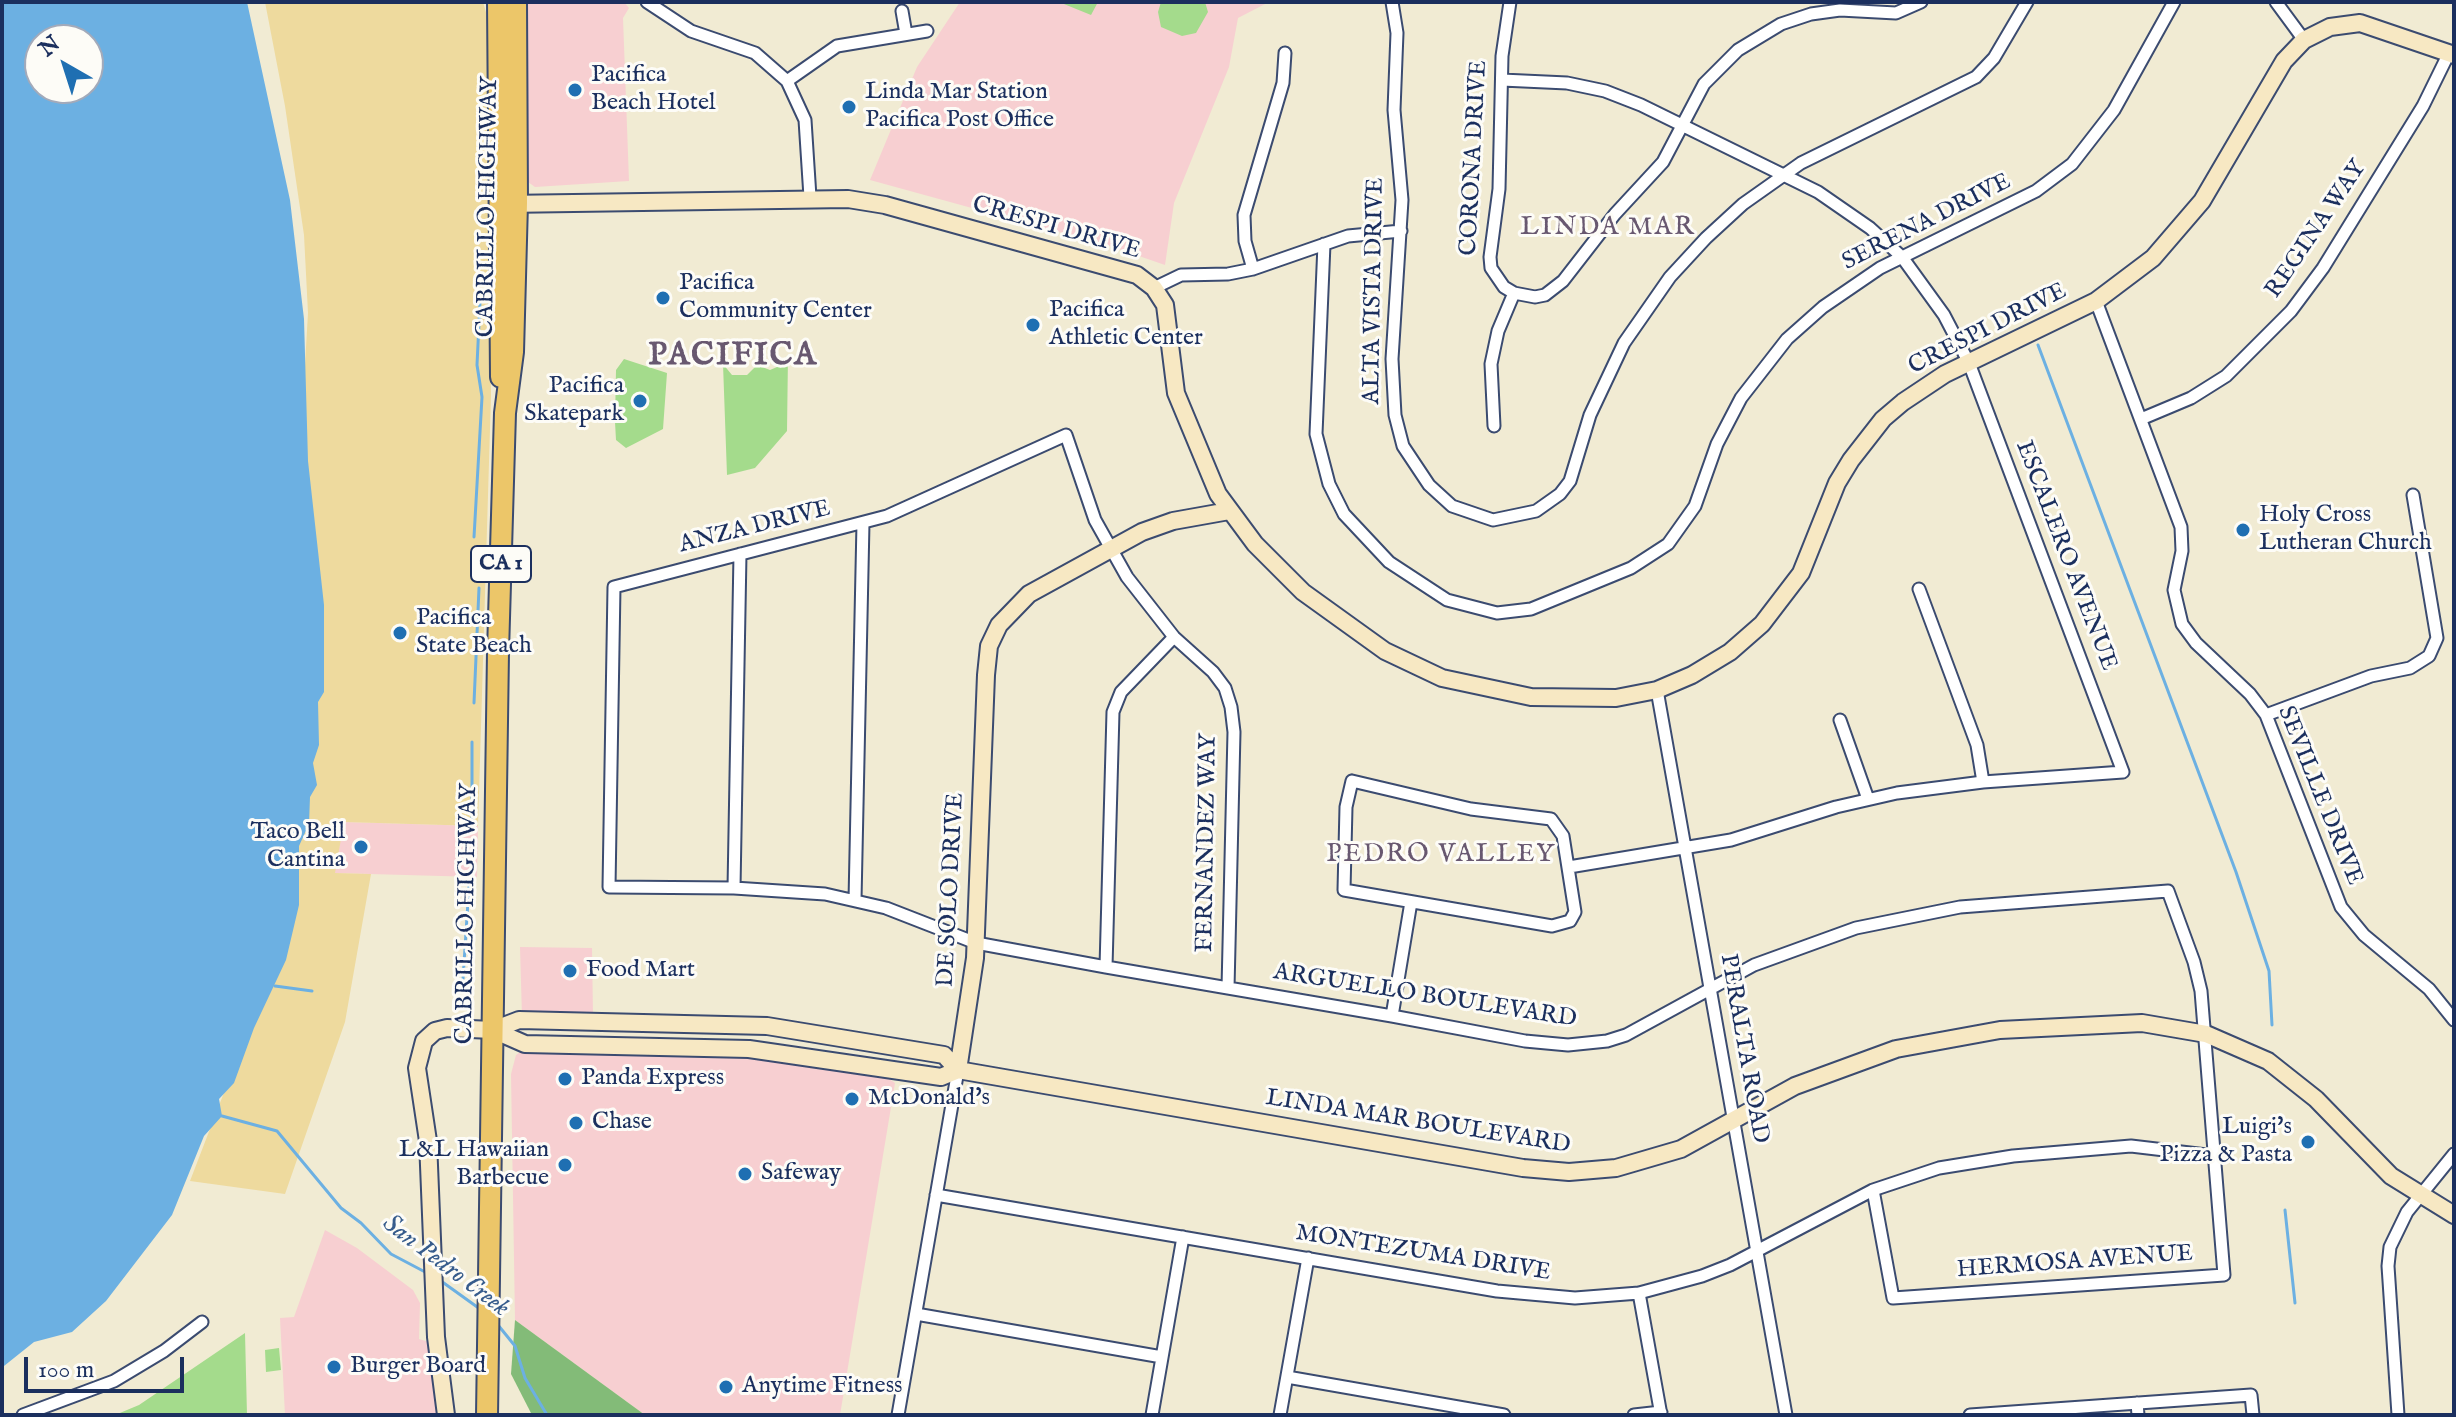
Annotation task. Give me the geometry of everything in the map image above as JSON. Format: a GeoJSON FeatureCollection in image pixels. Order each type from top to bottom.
{"type":"FeatureCollection","features":[{"type":"Feature","properties":{"kind":"highway","name":"CABRILLO HIGHWAY"},"geometry":{"type":"LineString","coordinates":[[498,2],[508,204]]}},
{"type":"Feature","properties":{"kind":"highway","name":"CABRILLO HIGHWAY"},"geometry":{"type":"LineString","coordinates":[[487,1415],[505,413],[498,353],[516,2]]}},
{"type":"Feature","properties":{"kind":"street"},"geometry":{"type":"LineString","coordinates":[[647,2],[691,31],[755,53],[787,81],[805,120],[810,197]]}},
{"type":"Feature","properties":{"kind":"street","name":"ALTA VISTA DRIVE"},"geometry":{"type":"LineString","coordinates":[[1392,2],[1397,33],[1394,110],[1402,184],[1392,379],[1398,431],[1419,473],[1452,506],[1479,518],[1507,519],[1536,511],[1560,494],[1576,468],[1600,391],[1639,319],[1670,277],[1706,238],[1783,174],[1832,145],[1976,77],[1994,58],[2027,2]]}},
{"type":"Feature","properties":{"kind":"street","name":"CORONA DRIVE"},"geometry":{"type":"LineString","coordinates":[[1510,2],[1502,80],[1499,189],[1490,257],[1496,278],[1514,293]]}},
{"type":"Feature","properties":{"kind":"street"},"geometry":{"type":"LineString","coordinates":[[1494,426],[1492,356],[1514,293],[1545,295],[1563,281],[1615,214],[1663,162],[1696,97],[1714,71],[1766,31],[1811,14],[1840,10],[1896,13],[1921,2]]}},
{"type":"Feature","properties":{"kind":"street","name":"SERENA DRIVE"},"geometry":{"type":"LineString","coordinates":[[1324,244],[1315,426],[1324,467],[1336,499],[1365,540],[1403,573],[1447,600],[1497,613],[1547,603],[1631,568],[1668,544],[1695,506],[1717,444],[1735,409],[1771,357],[1823,307],[1861,280],[1902,257],[2016,202],[2072,164],[2114,110],[2174,2]]}},
{"type":"Feature","properties":{"kind":"street"},"geometry":{"type":"LineString","coordinates":[[2276,2],[2304,40]]}},
{"type":"Feature","properties":{"kind":"street"},"geometry":{"type":"LineString","coordinates":[[902,11],[906,34]]}},
{"type":"Feature","properties":{"kind":"street","name":"CRESPI DRIVE"},"geometry":{"type":"LineString","coordinates":[[508,204],[810,197],[885,205],[1127,270],[1154,288],[1168,314],[1172,375],[1182,413],[1210,478],[1229,511],[1255,544],[1303,592],[1359,634],[1422,671],[1486,690],[1552,699],[1616,698],[1657,690],[1712,664],[1762,624],[1801,573],[1837,483],[1867,438],[1903,402],[1969,363],[2096,301],[2153,258],[2187,223],[2217,179],[2284,61],[2304,40],[2330,27],[2360,23],[2452,54]]}},
{"type":"Feature","properties":{"kind":"street"},"geometry":{"type":"LineString","coordinates":[[787,81],[837,46],[927,31]]}},
{"type":"Feature","properties":{"kind":"street"},"geometry":{"type":"LineString","coordinates":[[1253,269],[1245,241],[1244,215],[1283,83],[1285,53]]}},
{"type":"Feature","properties":{"kind":"street","name":"REGINA WAY"},"geometry":{"type":"LineString","coordinates":[[2141,419],[2191,398],[2226,376],[2291,311],[2323,268],[2452,54]]}},
{"type":"Feature","properties":{"kind":"street","name":"ESCALERO AVENUE"},"geometry":{"type":"LineString","coordinates":[[1502,80],[1548,81],[1595,89],[1683,126],[1783,174],[1844,209],[1902,257],[1944,315],[1969,363],[2123,772],[1983,782],[1868,799],[1731,840],[1569,867]]}},
{"type":"Feature","properties":{"kind":"street"},"geometry":{"type":"LineString","coordinates":[[1154,288],[1181,275],[1228,274],[1253,269],[1358,233],[1401,231]]}},
{"type":"Feature","properties":{"kind":"street","name":"SEVILLE DRIVE"},"geometry":{"type":"LineString","coordinates":[[2096,301],[2181,527],[2182,551],[2174,590],[2178,613],[2188,634],[2250,694],[2266,715],[2341,907],[2364,935],[2429,989],[2454,1020]]}},
{"type":"Feature","properties":{"kind":"street","name":"ANZA DRIVE"},"geometry":{"type":"LineString","coordinates":[[609,887],[614,587],[863,523],[916,505],[1066,435],[1083,490],[1111,549]]}},
{"type":"Feature","properties":{"kind":"street"},"geometry":{"type":"LineString","coordinates":[[2266,715],[2371,676],[2410,668],[2429,656],[2437,638],[2413,495]]}},
{"type":"Feature","properties":{"kind":"street","name":"DE SOLO DRIVE"},"geometry":{"type":"LineString","coordinates":[[898,1415],[958,1070],[976,943],[989,646],[999,625],[1015,606],[1111,549],[1156,525],[1229,511]]}},
{"type":"Feature","properties":{"kind":"street"},"geometry":{"type":"LineString","coordinates":[[855,900],[863,523]]}},
{"type":"Feature","properties":{"kind":"street","name":"FERNANDEZ WAY"},"geometry":{"type":"LineString","coordinates":[[1111,549],[1143,600],[1174,637],[1213,672],[1225,688],[1231,707],[1234,732],[1228,988]]}},
{"type":"Feature","properties":{"kind":"street"},"geometry":{"type":"LineString","coordinates":[[734,888],[740,554]]}},
{"type":"Feature","properties":{"kind":"street"},"geometry":{"type":"LineString","coordinates":[[1919,589],[1977,745],[1983,782]]}},
{"type":"Feature","properties":{"kind":"street"},"geometry":{"type":"LineString","coordinates":[[1106,967],[1113,712],[1121,692],[1174,637]]}},
{"type":"Feature","properties":{"kind":"street","name":"PERALTA ROAD"},"geometry":{"type":"LineString","coordinates":[[1657,690],[1786,1415]]}},
{"type":"Feature","properties":{"kind":"street"},"geometry":{"type":"LineString","coordinates":[[1840,720],[1868,799]]}},
{"type":"Feature","properties":{"kind":"street"},"geometry":{"type":"LineString","coordinates":[[1352,781],[1471,809],[1551,819],[1563,836],[1569,867],[1575,912],[1561,926],[1344,890],[1346,807],[1352,781]]}},
{"type":"Feature","properties":{"kind":"street","name":"ARGUELLO BOULEVARD"},"geometry":{"type":"LineString","coordinates":[[609,887],[796,891],[855,900],[916,918],[976,943],[1525,1041],[1588,1045],[1626,1035],[1710,987],[1802,946],[1909,916],[1984,905],[2168,891],[2198,976],[2206,1034]]}},
{"type":"Feature","properties":{"kind":"street"},"geometry":{"type":"LineString","coordinates":[[1392,1016],[1411,902]]}},
{"type":"Feature","properties":{"kind":"street","name":"LINDA MAR BOULEVARD"},"geometry":{"type":"LineString","coordinates":[[493,1030],[519,1020],[767,1026],[944,1055],[958,1070]]}},
{"type":"Feature","properties":{"kind":"street","name":"LINDA MAR BOULEVARD"},"geometry":{"type":"LineString","coordinates":[[493,1030],[525,1044],[749,1049],[941,1077],[958,1070],[1546,1171],[1592,1171],[1639,1163],[1681,1149],[1772,1097],[1844,1065],[1947,1037],[2121,1022],[2163,1025],[2206,1034],[2249,1051],[2285,1072],[2316,1099],[2384,1170],[2421,1197],[2454,1215]]}},
{"type":"Feature","properties":{"kind":"street"},"geometry":{"type":"LineString","coordinates":[[446,1415],[435,1303],[428,1141],[417,1076],[418,1055],[424,1041],[438,1030],[493,1030]]}},
{"type":"Feature","properties":{"kind":"street","name":"HERMOSA AVENUE"},"geometry":{"type":"LineString","coordinates":[[1873,1190],[1893,1298],[2224,1275],[2206,1034]]}},
{"type":"Feature","properties":{"kind":"street","name":"MONTEZUMA DRIVE"},"geometry":{"type":"LineString","coordinates":[[936,1195],[1535,1296],[1575,1298],[1639,1293],[1702,1276],[1873,1190],[1939,1168],[2013,1156],[2131,1146],[2215,1156]]}},
{"type":"Feature","properties":{"kind":"street"},"geometry":{"type":"LineString","coordinates":[[2398,1415],[2388,1266],[2396,1230],[2454,1154]]}},
{"type":"Feature","properties":{"kind":"street"},"geometry":{"type":"LineString","coordinates":[[1152,1415],[1183,1237]]}},
{"type":"Feature","properties":{"kind":"street"},"geometry":{"type":"LineString","coordinates":[[1280,1415],[1308,1258]]}},
{"type":"Feature","properties":{"kind":"street"},"geometry":{"type":"LineString","coordinates":[[1634,1415],[1661,1413],[1639,1293]]}},
{"type":"Feature","properties":{"kind":"street"},"geometry":{"type":"LineString","coordinates":[[916,1314],[1162,1357]]}},
{"type":"Feature","properties":{"kind":"street"},"geometry":{"type":"LineString","coordinates":[[23,1415],[114,1381],[164,1351],[202,1322]]}},
{"type":"Feature","properties":{"kind":"street"},"geometry":{"type":"LineString","coordinates":[[1287,1377],[1504,1415]]}},
{"type":"Feature","properties":{"kind":"street"},"geometry":{"type":"LineString","coordinates":[[1970,1415],[2138,1409],[2251,1395],[2253,1415]]}},
{"type":"Feature","properties":{"kind":"shaded area","name":"Pacifica Beach Hotel"},"geometry":{"type":"Polygon","coordinates":[[[526,2],[624,2],[629,8],[623,18],[629,181],[535,187],[528,182],[526,2]]]}},
{"type":"Feature","properties":{"kind":"shaded area"},"geometry":{"type":"Polygon","coordinates":[[[960,2],[1269,2],[1238,18],[1229,67],[1174,203],[1165,265],[1110,246],[870,180],[917,67],[960,2]]]}},
{"type":"Feature","properties":{"kind":"shaded area"},"geometry":{"type":"Polygon","coordinates":[[[344,822],[478,826],[477,877],[334,873],[344,822]]]}},
{"type":"Feature","properties":{"kind":"shaded area"},"geometry":{"type":"Polygon","coordinates":[[[520,947],[592,948],[593,1016],[522,1017],[520,947]]]}},
{"type":"Feature","properties":{"kind":"shaded area"},"geometry":{"type":"Polygon","coordinates":[[[526,1048],[797,1057],[876,1070],[895,1083],[840,1415],[645,1415],[515,1320],[511,1074],[516,1055],[526,1048]]]}},
{"type":"Feature","properties":{"kind":"shaded area"},"geometry":{"type":"Polygon","coordinates":[[[325,1230],[357,1248],[413,1290],[420,1303],[419,1339],[429,1342],[442,1415],[285,1415],[280,1318],[294,1317],[325,1230]]]}},
{"type":"Feature","properties":{"kind":"green space"},"geometry":{"type":"Polygon","coordinates":[[[1059,2],[1098,2],[1091,15],[1059,2]]]}},
{"type":"Feature","properties":{"kind":"green space"},"geometry":{"type":"Polygon","coordinates":[[[1161,2],[1205,2],[1208,12],[1196,33],[1182,36],[1161,27],[1158,12],[1161,2]]]}},
{"type":"Feature","properties":{"kind":"green space"},"geometry":{"type":"Polygon","coordinates":[[[788,355],[787,431],[755,468],[727,475],[723,364],[732,375],[747,375],[757,365],[770,370],[777,367],[788,355]]]}},
{"type":"Feature","properties":{"kind":"green space","name":"Pacifica Skatepark"},"geometry":{"type":"Polygon","coordinates":[[[624,359],[667,373],[663,429],[626,448],[616,440],[615,422],[616,370],[624,359]]]}},
{"type":"Feature","properties":{"kind":"green space"},"geometry":{"type":"Polygon","coordinates":[[[515,1320],[645,1415],[532,1415],[511,1374],[515,1320]]]}},
{"type":"Feature","properties":{"kind":"green space"},"geometry":{"type":"Polygon","coordinates":[[[245,1333],[247,1415],[115,1415],[139,1405],[245,1333]]]}},
{"type":"Feature","properties":{"kind":"green space"},"geometry":{"type":"Polygon","coordinates":[[[279,1348],[281,1370],[266,1372],[265,1350],[279,1348]]]}},
{"type":"Feature","properties":{"kind":"sand","name":"Pacifica State Beach"},"geometry":{"type":"Polygon","coordinates":[[[265,2],[483,2],[487,16],[491,396],[478,826],[344,822],[335,873],[371,874],[345,1022],[285,1194],[190,1181],[253,1017],[304,382],[308,313],[304,235],[285,106],[265,2]]]}},
{"type":"Feature","properties":{"kind":"water"},"geometry":{"type":"Polygon","coordinates":[[[2,2],[247,2],[290,200],[304,319],[308,461],[324,605],[324,692],[318,702],[319,745],[313,763],[317,785],[310,797],[309,824],[299,846],[299,905],[286,960],[254,1028],[234,1083],[219,1099],[222,1116],[204,1136],[172,1215],[106,1301],[72,1332],[34,1342],[4,1366],[2,2]]]}},
{"type":"Feature","properties":{"kind":"waterway"},"geometry":{"type":"LineString","coordinates":[[474,537],[482,397],[477,365],[480,302]]}},
{"type":"Feature","properties":{"kind":"waterway"},"geometry":{"type":"LineString","coordinates":[[2038,345],[2236,872],[2269,971],[2272,1025]]}},
{"type":"Feature","properties":{"kind":"waterway"},"geometry":{"type":"LineString","coordinates":[[474,703],[479,588]]}},
{"type":"Feature","properties":{"kind":"waterway"},"geometry":{"type":"LineString","coordinates":[[472,742],[472,820]]}},
{"type":"Feature","properties":{"kind":"waterway"},"geometry":{"type":"LineString","coordinates":[[463,979],[469,886]]}},
{"type":"Feature","properties":{"kind":"waterway"},"geometry":{"type":"LineString","coordinates":[[275,986],[312,991]]}},
{"type":"Feature","properties":{"kind":"waterway","name":"San Pedro Creek"},"geometry":{"type":"LineString","coordinates":[[222,1116],[277,1131],[341,1208],[361,1223],[391,1254],[427,1273]]}},
{"type":"Feature","properties":{"kind":"waterway"},"geometry":{"type":"LineString","coordinates":[[2285,1210],[2295,1303]]}},
{"type":"Feature","properties":{"kind":"waterway","name":"San Pedro Creek"},"geometry":{"type":"LineString","coordinates":[[441,1281],[480,1309]]}},
{"type":"Feature","properties":{"kind":"waterway","name":"San Pedro Creek"},"geometry":{"type":"LineString","coordinates":[[498,1325],[515,1346],[525,1378],[547,1415]]}},
{"type":"Feature","properties":{"kind":"place","name":"Pacifica Beach Hotel"},"geometry":{"type":"Point","coordinates":[575,90]}},
{"type":"Feature","properties":{"kind":"place","name":"Linda Mar Station Pacifica Post Office"},"geometry":{"type":"Point","coordinates":[849,107]}},
{"type":"Feature","properties":{"kind":"place","name":"Pacifica Community Center"},"geometry":{"type":"Point","coordinates":[663,298]}},
{"type":"Feature","properties":{"kind":"place","name":"Pacifica Athletic Center"},"geometry":{"type":"Point","coordinates":[1033,325]}},
{"type":"Feature","properties":{"kind":"place","name":"Pacifica Skatepark"},"geometry":{"type":"Point","coordinates":[640,401]}},
{"type":"Feature","properties":{"kind":"place","name":"Holy Cross Lutheran Church"},"geometry":{"type":"Point","coordinates":[2243,530]}},
{"type":"Feature","properties":{"kind":"place","name":"Pacifica State Beach"},"geometry":{"type":"Point","coordinates":[400,633]}},
{"type":"Feature","properties":{"kind":"place","name":"Taco Bell Cantina"},"geometry":{"type":"Point","coordinates":[361,847]}},
{"type":"Feature","properties":{"kind":"place","name":"Food Mart"},"geometry":{"type":"Point","coordinates":[570,971]}},
{"type":"Feature","properties":{"kind":"place","name":"Panda Express"},"geometry":{"type":"Point","coordinates":[565,1079]}},
{"type":"Feature","properties":{"kind":"place","name":"McDonald's"},"geometry":{"type":"Point","coordinates":[852,1099]}},
{"type":"Feature","properties":{"kind":"place","name":"Chase"},"geometry":{"type":"Point","coordinates":[576,1123]}},
{"type":"Feature","properties":{"kind":"place","name":"Luigi's Pizza & Pasta"},"geometry":{"type":"Point","coordinates":[2308,1142]}},
{"type":"Feature","properties":{"kind":"place","name":"L&L Hawaiian Barbecue"},"geometry":{"type":"Point","coordinates":[565,1165]}},
{"type":"Feature","properties":{"kind":"place","name":"Safeway"},"geometry":{"type":"Point","coordinates":[745,1174]}},
{"type":"Feature","properties":{"kind":"place","name":"Burger Board"},"geometry":{"type":"Point","coordinates":[334,1367]}},
{"type":"Feature","properties":{"kind":"place","name":"Anytime Fitness"},"geometry":{"type":"Point","coordinates":[726,1387]}},
{"type":"Feature","properties":{"kind":"district","name":"LINDA MAR"},"geometry":{"type":"Point","coordinates":[1608,229]}},
{"type":"Feature","properties":{"kind":"district","name":"PACIFICA"},"geometry":{"type":"Point","coordinates":[733,357]}},
{"type":"Feature","properties":{"kind":"district","name":"PEDRO VALLEY"},"geometry":{"type":"Point","coordinates":[1441,856]}}]}
